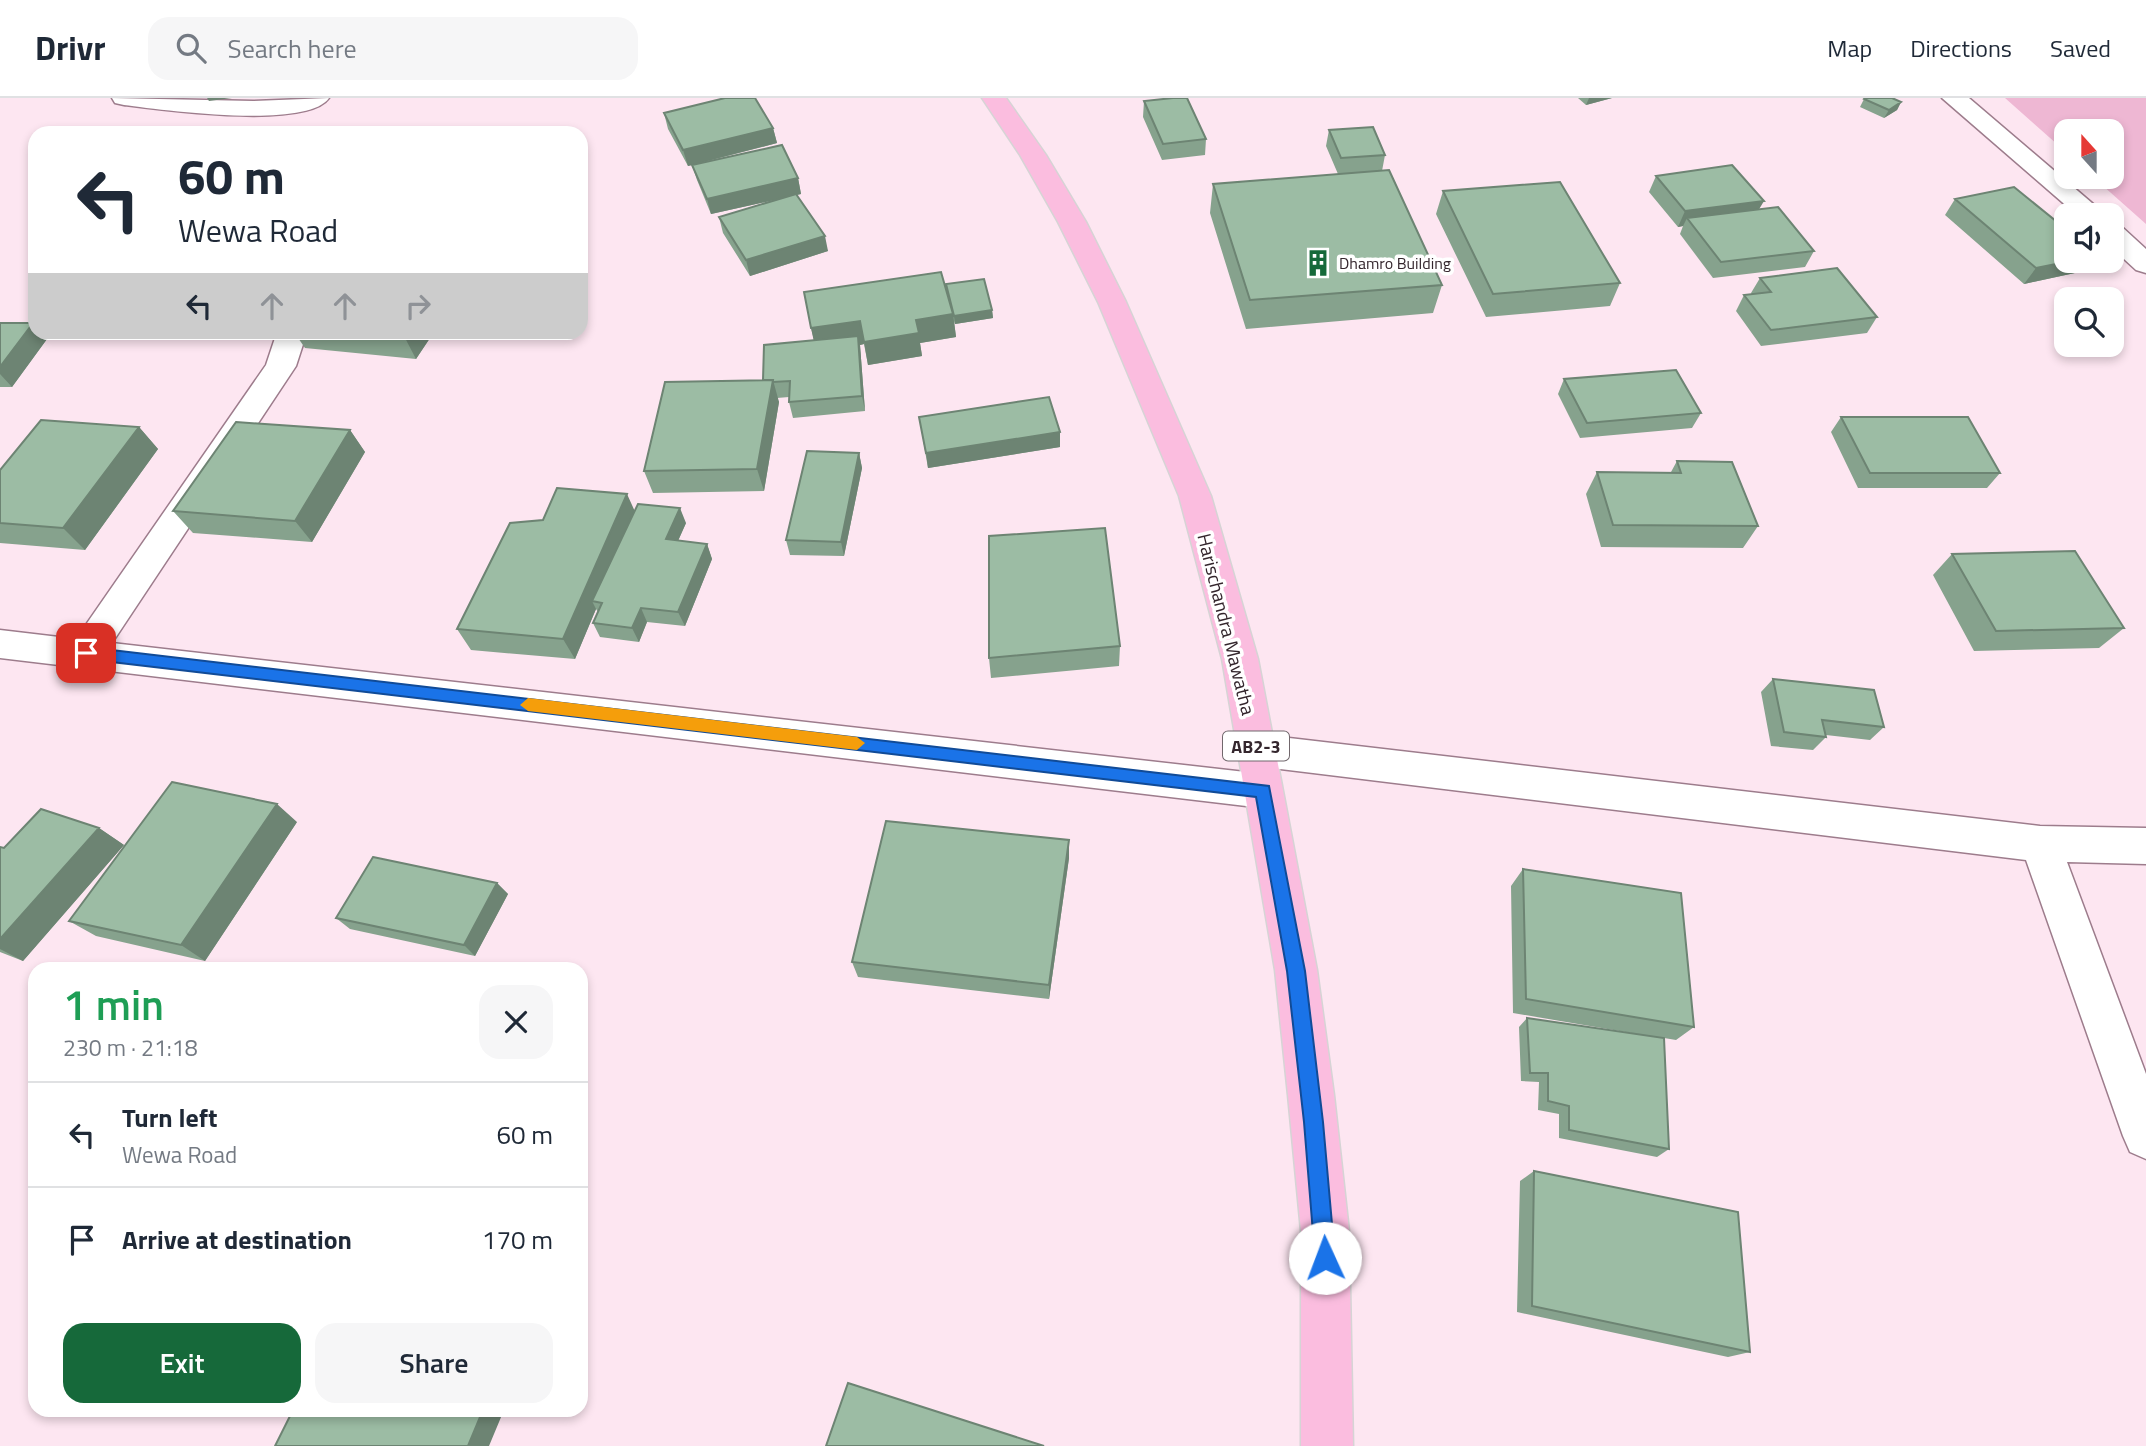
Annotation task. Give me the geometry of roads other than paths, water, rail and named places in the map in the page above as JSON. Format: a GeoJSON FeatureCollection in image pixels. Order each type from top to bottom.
{"type":"FeatureCollection","features":[{"type":"Feature","properties":{"kind":"main road","name":"Harischandra Mawatha"},"geometry":{"type":"LineString","coordinates":[[994,98],[1033,155],[1072,222],[1112,302],[1195,496],[1240,659],[1296,971],[1325,1231],[1327,1446]]}},
{"type":"Feature","properties":{"kind":"street"},"geometry":{"type":"LineString","coordinates":[[124,98],[216,108],[305,102],[315,126]]}},
{"type":"Feature","properties":{"kind":"street"},"geometry":{"type":"LineString","coordinates":[[1954,98],[2079,203]]}},
{"type":"Feature","properties":{"kind":"street"},"geometry":{"type":"LineString","coordinates":[[2124,244],[2146,264]]}},
{"type":"Feature","properties":{"kind":"street"},"geometry":{"type":"LineString","coordinates":[[86,653],[281,366],[289,340]]}},
{"type":"Feature","properties":{"kind":"street"},"geometry":{"type":"LineString","coordinates":[[0,644],[1263,791]]}},
{"type":"Feature","properties":{"kind":"street"},"geometry":{"type":"LineString","coordinates":[[1256,750],[2040,844],[2146,846]]}},
{"type":"Feature","properties":{"kind":"street"},"geometry":{"type":"LineString","coordinates":[[2040,844],[2146,1136]]}},
{"type":"Feature","properties":{"kind":"place","name":"Dhamro Building"},"geometry":{"type":"Point","coordinates":[1318,263]}}]}
